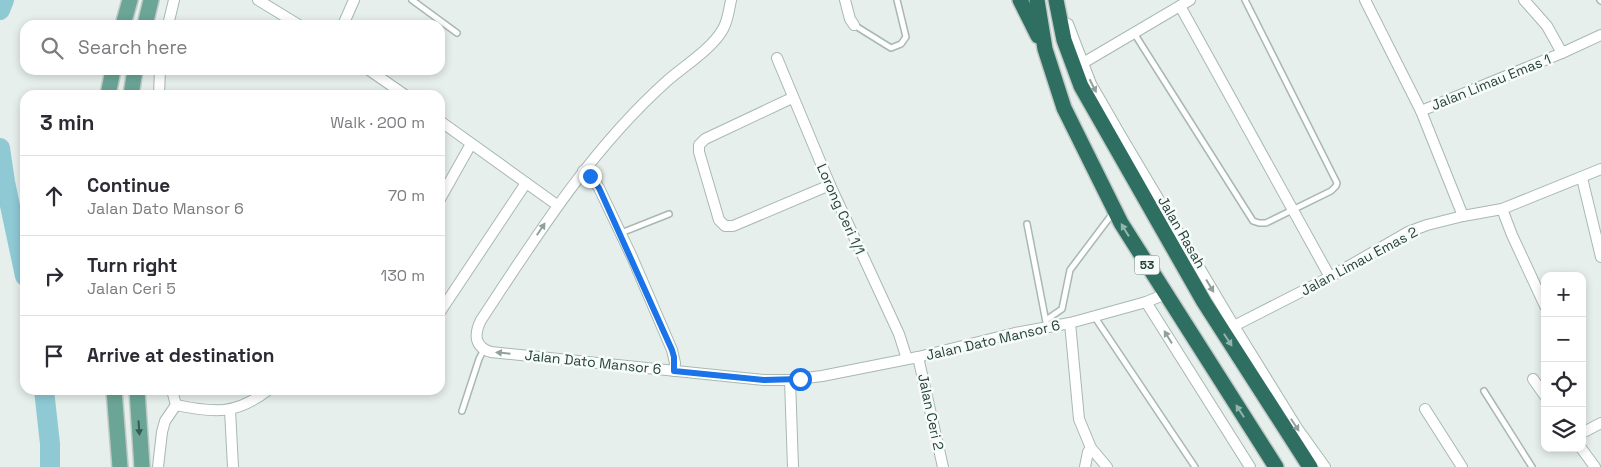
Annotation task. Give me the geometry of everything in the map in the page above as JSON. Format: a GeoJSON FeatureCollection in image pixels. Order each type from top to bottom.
{"type":"FeatureCollection","features":[{"type":"Feature","properties":{"kind":"highway"},"geometry":{"type":"LineString","coordinates":[[1020,0],[1045,49]]}},
{"type":"Feature","properties":{"kind":"highway","name":"53"},"geometry":{"type":"LineString","coordinates":[[1037,0],[1045,49],[1064,108],[1115,211],[1276,467]]}},
{"type":"Feature","properties":{"kind":"highway","name":"Jalan Rasah"},"geometry":{"type":"LineString","coordinates":[[1056,0],[1064,40],[1081,86],[1204,302],[1310,467]]}},
{"type":"Feature","properties":{"kind":"highway"},"geometry":{"type":"LineString","coordinates":[[1064,0],[1081,86]]}},
{"type":"Feature","properties":{"kind":"main road"},"geometry":{"type":"LineString","coordinates":[[124,20],[130,0]]}},
{"type":"Feature","properties":{"kind":"main road"},"geometry":{"type":"LineString","coordinates":[[146,20],[151,0]]}},
{"type":"Feature","properties":{"kind":"main road"},"geometry":{"type":"LineString","coordinates":[[109,90],[112,75]]}},
{"type":"Feature","properties":{"kind":"main road"},"geometry":{"type":"LineString","coordinates":[[132,90],[134,75]]}},
{"type":"Feature","properties":{"kind":"main road"},"geometry":{"type":"LineString","coordinates":[[114,395],[120,467]]}},
{"type":"Feature","properties":{"kind":"main road"},"geometry":{"type":"LineString","coordinates":[[137,395],[142,467]]}},
{"type":"Feature","properties":{"kind":"street"},"geometry":{"type":"LineString","coordinates":[[169,20],[174,0]]}},
{"type":"Feature","properties":{"kind":"street"},"geometry":{"type":"LineString","coordinates":[[258,0],[292,20]]}},
{"type":"Feature","properties":{"kind":"street"},"geometry":{"type":"LineString","coordinates":[[345,20],[354,0]]}},
{"type":"Feature","properties":{"kind":"street"},"geometry":{"type":"LineString","coordinates":[[484,349],[478,344],[476,334],[481,320],[557,205],[604,146],[651,95],[719,36],[728,16],[731,0]]}},
{"type":"Feature","properties":{"kind":"street"},"geometry":{"type":"LineString","coordinates":[[845,0],[850,19],[854,25]]}},
{"type":"Feature","properties":{"kind":"street"},"geometry":{"type":"LineString","coordinates":[[1083,62],[1190,0]]}},
{"type":"Feature","properties":{"kind":"street","name":"Jalan Limau Emas 1"},"geometry":{"type":"LineString","coordinates":[[1365,0],[1421,111],[1463,216]]}},
{"type":"Feature","properties":{"kind":"street","name":"Jalan Limau Emas 1"},"geometry":{"type":"LineString","coordinates":[[1524,0],[1547,26],[1562,53]]}},
{"type":"Feature","properties":{"kind":"street"},"geometry":{"type":"LineString","coordinates":[[1180,6],[1330,277]]}},
{"type":"Feature","properties":{"kind":"street"},"geometry":{"type":"LineString","coordinates":[[1068,24],[1095,91],[1234,326],[1297,428],[1325,467]]}},
{"type":"Feature","properties":{"kind":"street","name":"Jalan Limau Emas 1"},"geometry":{"type":"LineString","coordinates":[[1421,111],[1601,35]]}},
{"type":"Feature","properties":{"kind":"street","name":"Lorong Ceri 1/1"},"geometry":{"type":"LineString","coordinates":[[777,58],[792,98],[830,185],[899,334],[907,359]]}},
{"type":"Feature","properties":{"kind":"street"},"geometry":{"type":"LineString","coordinates":[[159,90],[160,75]]}},
{"type":"Feature","properties":{"kind":"street"},"geometry":{"type":"LineString","coordinates":[[376,75],[398,90]]}},
{"type":"Feature","properties":{"kind":"street"},"geometry":{"type":"LineString","coordinates":[[792,98],[705,138],[699,144],[699,152],[719,220],[725,226],[733,226],[830,185]]}},
{"type":"Feature","properties":{"kind":"street"},"geometry":{"type":"LineString","coordinates":[[445,125],[557,205]]}},
{"type":"Feature","properties":{"kind":"street"},"geometry":{"type":"LineString","coordinates":[[445,189],[471,144]]}},
{"type":"Feature","properties":{"kind":"street","name":"Jalan Limau Emas 2"},"geometry":{"type":"LineString","coordinates":[[1234,326],[1330,277],[1408,232],[1463,216],[1502,209],[1601,169]]}},
{"type":"Feature","properties":{"kind":"street"},"geometry":{"type":"LineString","coordinates":[[583,171],[594,180],[599,188],[620,233],[672,350],[674,371]]}},
{"type":"Feature","properties":{"kind":"street"},"geometry":{"type":"LineString","coordinates":[[1582,178],[1601,257]]}},
{"type":"Feature","properties":{"kind":"street"},"geometry":{"type":"LineString","coordinates":[[445,304],[526,183]]}},
{"type":"Feature","properties":{"kind":"street"},"geometry":{"type":"LineString","coordinates":[[1502,209],[1541,297]]}},
{"type":"Feature","properties":{"kind":"street","name":"Jalan Dato Mansor 6"},"geometry":{"type":"LineString","coordinates":[[484,349],[491,352],[674,371],[764,380],[790,380],[822,376],[918,357],[1046,323],[1070,323],[1146,302],[1166,294]]}},
{"type":"Feature","properties":{"kind":"street"},"geometry":{"type":"LineString","coordinates":[[1146,302],[1250,467]]}},
{"type":"Feature","properties":{"kind":"street"},"geometry":{"type":"LineString","coordinates":[[1070,323],[1079,419],[1092,448],[1107,467]]}},
{"type":"Feature","properties":{"kind":"street","name":"Jalan Ceri 2"},"geometry":{"type":"LineString","coordinates":[[918,357],[943,467]]}},
{"type":"Feature","properties":{"kind":"street"},"geometry":{"type":"LineString","coordinates":[[1533,379],[1541,390]]}},
{"type":"Feature","properties":{"kind":"street"},"geometry":{"type":"LineString","coordinates":[[790,380],[793,467]]}},
{"type":"Feature","properties":{"kind":"street"},"geometry":{"type":"LineString","coordinates":[[158,467],[165,421],[176,405],[173,395]]}},
{"type":"Feature","properties":{"kind":"street"},"geometry":{"type":"LineString","coordinates":[[176,405],[214,411],[230,410],[244,405],[260,395]]}},
{"type":"Feature","properties":{"kind":"street"},"geometry":{"type":"LineString","coordinates":[[1425,409],[1462,467]]}},
{"type":"Feature","properties":{"kind":"street"},"geometry":{"type":"LineString","coordinates":[[230,410],[233,467]]}},
{"type":"Feature","properties":{"kind":"street"},"geometry":{"type":"LineString","coordinates":[[1586,430],[1601,423]]}},
{"type":"Feature","properties":{"kind":"street"},"geometry":{"type":"LineString","coordinates":[[1085,467],[1088,452],[1092,448]]}},
{"type":"Feature","properties":{"kind":"street"},"geometry":{"type":"LineString","coordinates":[[1584,452],[1594,467]]}},
{"type":"Feature","properties":{"kind":"lane"},"geometry":{"type":"LineString","coordinates":[[412,0],[439,20]]}},
{"type":"Feature","properties":{"kind":"lane"},"geometry":{"type":"LineString","coordinates":[[854,25],[891,48],[898,47],[906,37],[897,0]]}},
{"type":"Feature","properties":{"kind":"lane"},"geometry":{"type":"LineString","coordinates":[[1134,33],[1253,221],[1266,223],[1334,189],[1336,180],[1245,0]]}},
{"type":"Feature","properties":{"kind":"lane"},"geometry":{"type":"LineString","coordinates":[[445,24],[457,33]]}},
{"type":"Feature","properties":{"kind":"lane"},"geometry":{"type":"LineString","coordinates":[[1027,224],[1046,323],[1062,310],[1070,270],[1115,211]]}},
{"type":"Feature","properties":{"kind":"lane"},"geometry":{"type":"LineString","coordinates":[[620,233],[669,214]]}},
{"type":"Feature","properties":{"kind":"lane"},"geometry":{"type":"LineString","coordinates":[[1094,316],[1195,467]]}},
{"type":"Feature","properties":{"kind":"lane"},"geometry":{"type":"LineString","coordinates":[[462,411],[484,349]]}},
{"type":"Feature","properties":{"kind":"lane"},"geometry":{"type":"LineString","coordinates":[[1484,391],[1532,467]]}},
{"type":"Feature","properties":{"kind":"waterway"},"geometry":{"type":"LineString","coordinates":[[0,10],[4,0]]}},
{"type":"Feature","properties":{"kind":"waterway"},"geometry":{"type":"LineString","coordinates":[[0,148],[20,252]]}},
{"type":"Feature","properties":{"kind":"waterway"},"geometry":{"type":"LineString","coordinates":[[45,395],[50,444],[50,467]]}},
{"type":"Feature","properties":{"kind":"route"},"geometry":{"type":"LineString","coordinates":[[590,176],[599,188],[632,258],[672,350],[674,371],[764,380],[800,379]]}}]}
